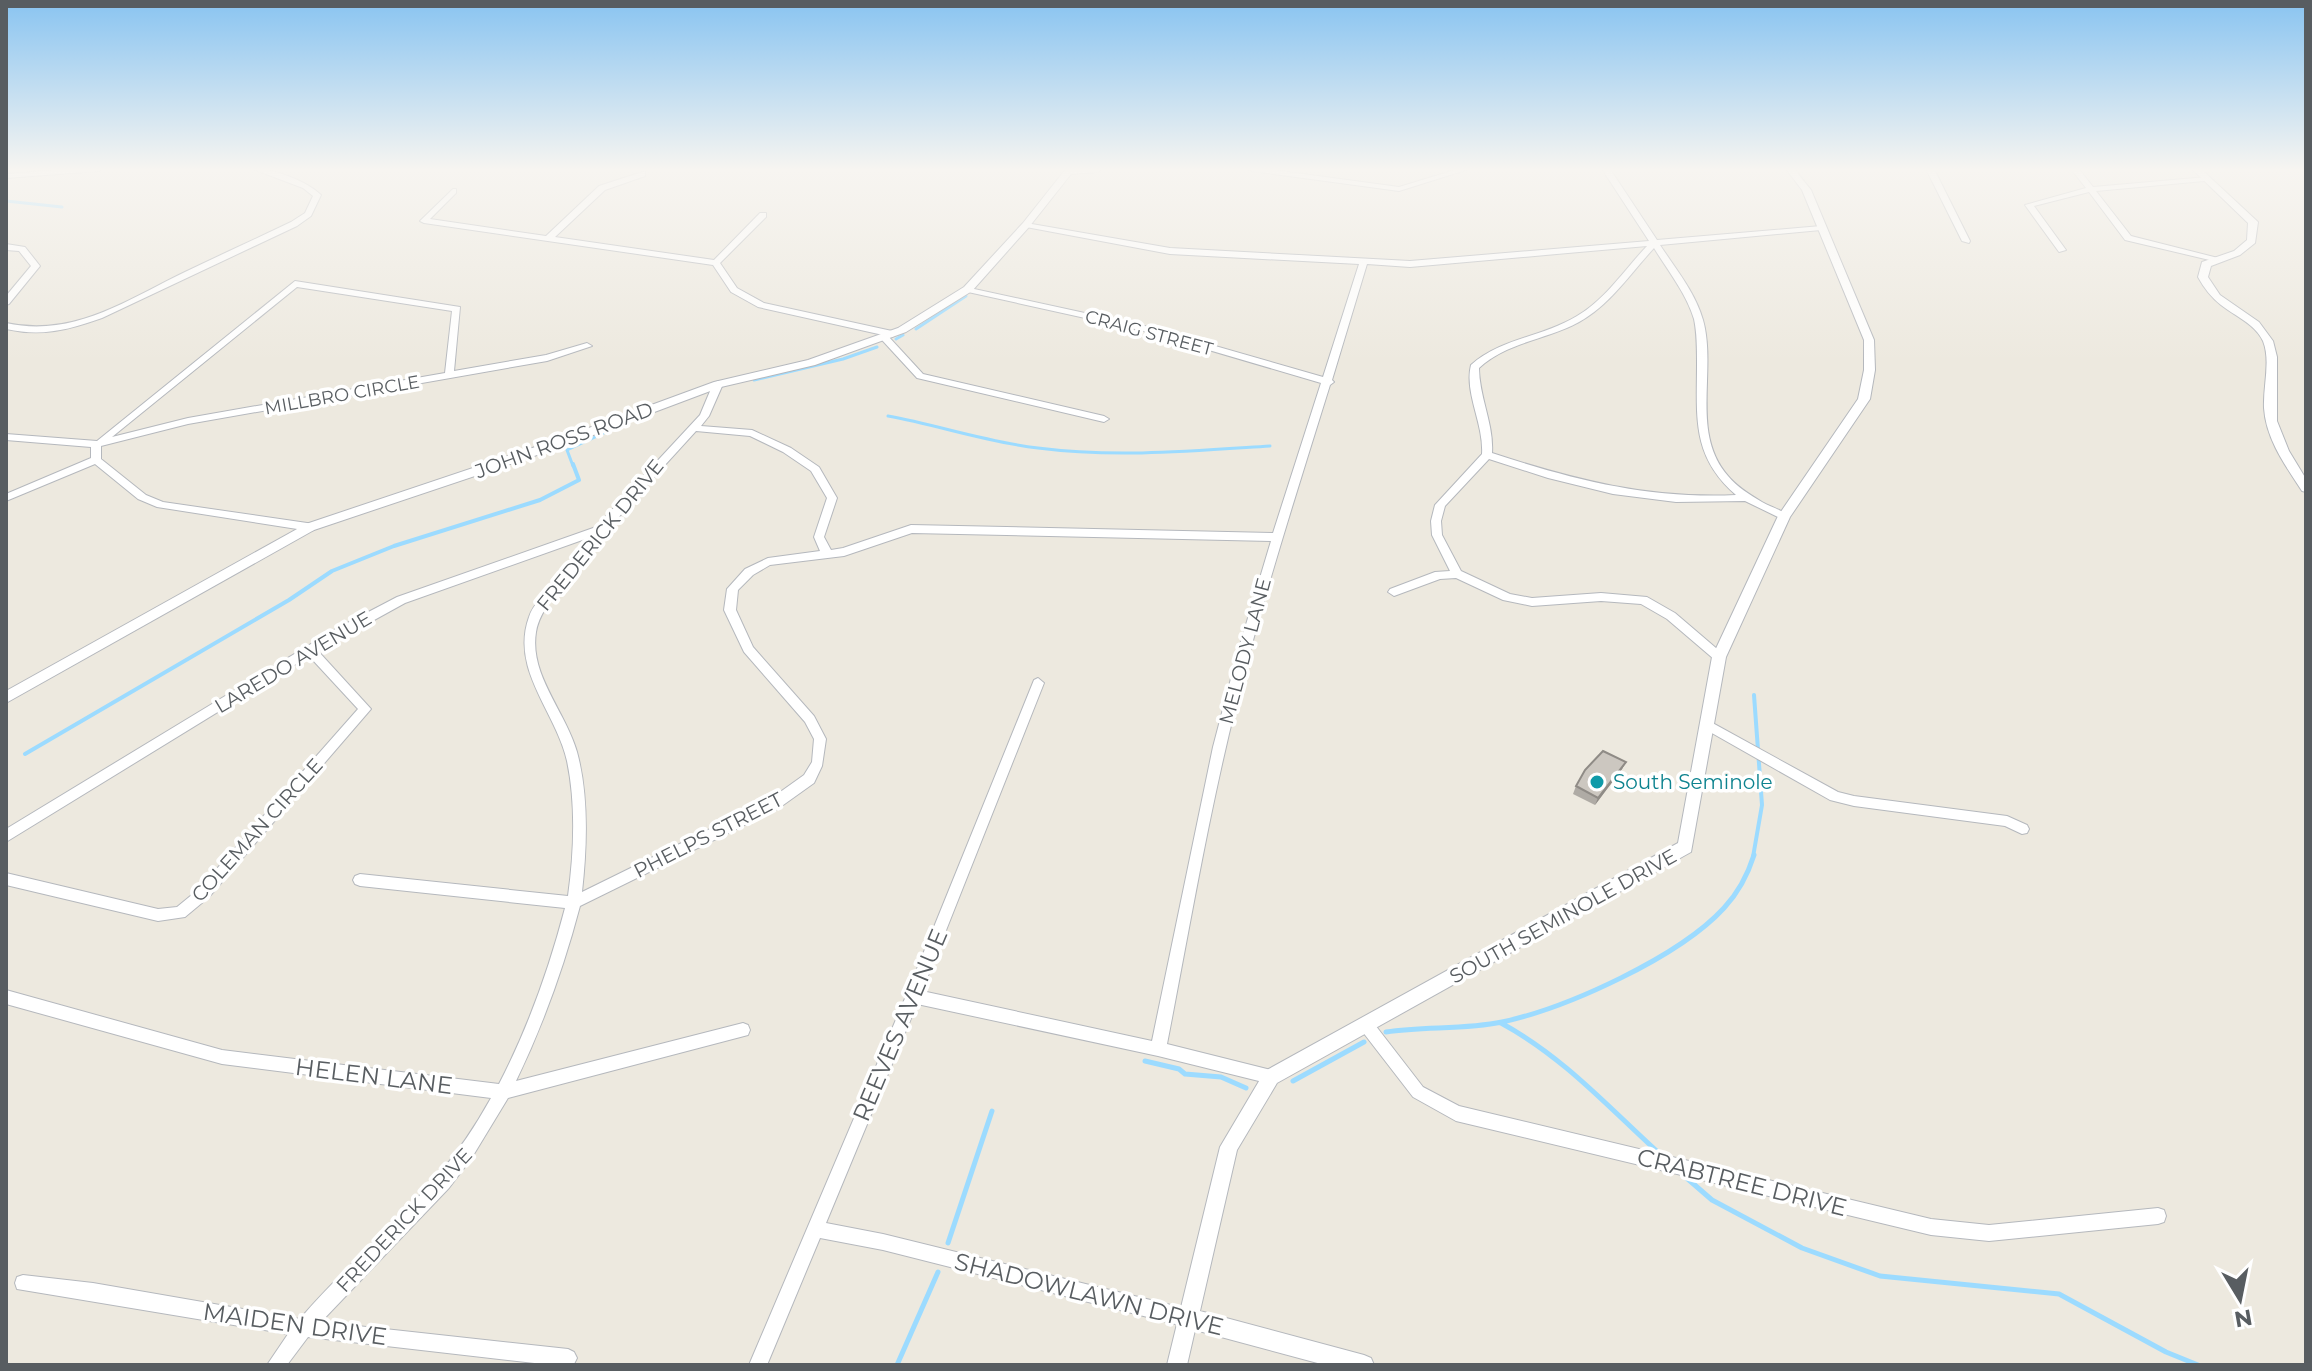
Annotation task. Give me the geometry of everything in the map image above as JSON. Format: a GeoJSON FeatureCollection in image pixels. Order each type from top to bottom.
{"type":"FeatureCollection","features":[{"type":"Feature","properties":{"kind":"street"},"geometry":{"type":"LineString","coordinates":[[6,326],[16,330],[50,329],[92,319],[275,233]]}},
{"type":"Feature","properties":{"kind":"street"},"geometry":{"type":"LineString","coordinates":[[507,233],[716,263],[734,290],[761,305],[889,336],[920,376],[1104,419]]}},
{"type":"Feature","properties":{"kind":"street"},"geometry":{"type":"LineString","coordinates":[[548,239],[554,233]]}},
{"type":"Feature","properties":{"kind":"street"},"geometry":{"type":"LineString","coordinates":[[716,263],[745,233]]}},
{"type":"Feature","properties":{"kind":"street","name":"JOHN ROSS ROAD"},"geometry":{"type":"LineString","coordinates":[[6,698],[310,527],[560,443],[718,384],[811,363],[889,336],[968,289],[1019,233]]}},
{"type":"Feature","properties":{"kind":"street"},"geometry":{"type":"LineString","coordinates":[[1070,233],[1170,251],[1363,263],[1436,263],[1766,233]]}},
{"type":"Feature","properties":{"kind":"street"},"geometry":{"type":"LineString","coordinates":[[1648,233],[1686,292],[1697,318],[1704,444],[1726,482],[1744,498],[1784,516]]}},
{"type":"Feature","properties":{"kind":"street","name":"SOUTH SEMINOLE DRIVE"},"geometry":{"type":"LineString","coordinates":[[1177,1365],[1229,1147],[1271,1077],[1685,847],[1719,657],[1784,516],[1864,399],[1872,362],[1869,340],[1823,233]]}},
{"type":"Feature","properties":{"kind":"street"},"geometry":{"type":"LineString","coordinates":[[1962,233],[1966,241]]}},
{"type":"Feature","properties":{"kind":"street"},"geometry":{"type":"LineString","coordinates":[[2050,233],[2062,250]]}},
{"type":"Feature","properties":{"kind":"street"},"geometry":{"type":"LineString","coordinates":[[2124,233],[2128,238],[2218,259]]}},
{"type":"Feature","properties":{"kind":"street"},"geometry":{"type":"LineString","coordinates":[[2253,233],[2247,247],[2206,264],[2203,277],[2212,294],[2257,327],[2269,343],[2271,414],[2276,438],[2306,488]]}},
{"type":"Feature","properties":{"kind":"street"},"geometry":{"type":"LineString","coordinates":[[1457,574],[1437,535],[1440,505],[1487,455],[1487,426],[1477,396],[1474,367],[1489,353],[1561,329],[1583,317],[1601,302],[1654,243]]}},
{"type":"Feature","properties":{"kind":"street"},"geometry":{"type":"LineString","coordinates":[[6,247],[22,249],[36,266],[6,302]]}},
{"type":"Feature","properties":{"kind":"street","name":"MELODY LANE"},"geometry":{"type":"LineString","coordinates":[[1158,1049],[1229,706],[1275,537],[1329,382],[1363,263]]}},
{"type":"Feature","properties":{"kind":"street"},"geometry":{"type":"LineString","coordinates":[[96,460],[96,444],[295,284],[457,309],[449,376]]}},
{"type":"Feature","properties":{"kind":"street","name":"CRAIG STREET"},"geometry":{"type":"LineString","coordinates":[[968,289],[1146,329],[1329,382]]}},
{"type":"Feature","properties":{"kind":"street","name":"MILLBRO CIRCLE"},"geometry":{"type":"LineString","coordinates":[[6,437],[96,444],[188,421],[547,358],[587,346]]}},
{"type":"Feature","properties":{"kind":"street","name":"FREDERICK DRIVE"},"geometry":{"type":"LineString","coordinates":[[276,1365],[301,1328],[443,1183],[477,1141],[504,1092],[543,998],[573,903],[579,788],[569,745],[532,668],[528,650],[529,630],[535,614],[600,530],[704,416],[718,384]]}},
{"type":"Feature","properties":{"kind":"street"},"geometry":{"type":"LineString","coordinates":[[693,428],[752,433],[815,469],[832,498],[819,537],[827,554]]}},
{"type":"Feature","properties":{"kind":"street"},"geometry":{"type":"LineString","coordinates":[[1487,455],[1569,482],[1620,494],[1701,502],[1744,498]]}},
{"type":"Feature","properties":{"kind":"street"},"geometry":{"type":"LineString","coordinates":[[96,460],[142,497],[161,505],[310,527]]}},
{"type":"Feature","properties":{"kind":"street"},"geometry":{"type":"LineString","coordinates":[[6,498],[96,460]]}},
{"type":"Feature","properties":{"kind":"street","name":"PHELPS STREET"},"geometry":{"type":"LineString","coordinates":[[573,903],[774,804],[809,779],[818,762],[820,739],[810,719],[748,649],[730,610],[733,589],[749,572],[768,562],[844,552],[911,529],[1275,537]]}},
{"type":"Feature","properties":{"kind":"street","name":"LAREDO AVENUE"},"geometry":{"type":"LineString","coordinates":[[6,836],[310,650],[401,600],[600,530]]}},
{"type":"Feature","properties":{"kind":"street"},"geometry":{"type":"LineString","coordinates":[[1394,592],[1439,575],[1457,574],[1507,597],[1532,602],[1601,597],[1643,600],[1671,616],[1719,657]]}},
{"type":"Feature","properties":{"kind":"street","name":"COLEMAN CIRCLE"},"geometry":{"type":"LineString","coordinates":[[6,879],[158,915],[180,913],[204,893],[365,709],[310,650]]}},
{"type":"Feature","properties":{"kind":"street","name":"REEVES AVENUE"},"geometry":{"type":"LineString","coordinates":[[758,1365],[913,996],[1038,683]]}},
{"type":"Feature","properties":{"kind":"street"},"geometry":{"type":"LineString","coordinates":[[1707,725],[1835,796],[2007,821],[2022,829]]}},
{"type":"Feature","properties":{"kind":"street"},"geometry":{"type":"LineString","coordinates":[[360,880],[573,903]]}},
{"type":"Feature","properties":{"kind":"street"},"geometry":{"type":"LineString","coordinates":[[913,996],[1271,1077]]}},
{"type":"Feature","properties":{"kind":"street","name":"HELEN LANE"},"geometry":{"type":"LineString","coordinates":[[6,997],[222,1057],[504,1092],[743,1030]]}},
{"type":"Feature","properties":{"kind":"street","name":"CRABTREE DRIVE"},"geometry":{"type":"LineString","coordinates":[[1367,1026],[1418,1092],[1456,1113],[1915,1224],[1989,1233],[2158,1216]]}},
{"type":"Feature","properties":{"kind":"street","name":"SHADOWLAWN DRIVE"},"geometry":{"type":"LineString","coordinates":[[814,1229],[883,1242],[1364,1365]]}},
{"type":"Feature","properties":{"kind":"street","name":"MAIDEN DRIVE"},"geometry":{"type":"LineString","coordinates":[[23,1283],[301,1328],[568,1358]]}},
{"type":"Feature","properties":{"kind":"building","name":"South Seminole"},"geometry":{"type":"Polygon","coordinates":[[[1603,751],[1626,762],[1598,798],[1576,786],[1585,770],[1603,751]]]}},
{"type":"Feature","properties":{"kind":"waterway"},"geometry":{"type":"LineString","coordinates":[[916,329],[966,296]]}},
{"type":"Feature","properties":{"kind":"waterway"},"geometry":{"type":"LineString","coordinates":[[896,339],[903,335]]}},
{"type":"Feature","properties":{"kind":"waterway"},"geometry":{"type":"LineString","coordinates":[[754,380],[843,359],[877,347]]}},
{"type":"Feature","properties":{"kind":"waterway"},"geometry":{"type":"LineString","coordinates":[[888,416],[1000,442],[1067,451],[1154,453],[1270,446]]}},
{"type":"Feature","properties":{"kind":"waterway"},"geometry":{"type":"LineString","coordinates":[[573,466],[567,450],[632,420]]}},
{"type":"Feature","properties":{"kind":"waterway"},"geometry":{"type":"LineString","coordinates":[[25,754],[289,600],[332,571],[394,546],[540,500],[579,480],[573,464]]}},
{"type":"Feature","properties":{"kind":"waterway"},"geometry":{"type":"LineString","coordinates":[[1753,857],[1762,805],[1754,695]]}},
{"type":"Feature","properties":{"kind":"waterway"},"geometry":{"type":"LineString","coordinates":[[1386,1032],[1502,1022],[1589,993],[1651,962],[1704,926],[1734,896],[1754,855]]}},
{"type":"Feature","properties":{"kind":"waterway"},"geometry":{"type":"LineString","coordinates":[[1501,1023],[1566,1067],[1661,1155]]}},
{"type":"Feature","properties":{"kind":"waterway"},"geometry":{"type":"LineString","coordinates":[[1293,1081],[1364,1042]]}},
{"type":"Feature","properties":{"kind":"waterway"},"geometry":{"type":"LineString","coordinates":[[1145,1061],[1179,1069],[1185,1074],[1221,1077],[1246,1088]]}},
{"type":"Feature","properties":{"kind":"waterway"},"geometry":{"type":"LineString","coordinates":[[948,1243],[992,1111]]}},
{"type":"Feature","properties":{"kind":"waterway"},"geometry":{"type":"LineString","coordinates":[[1682,1174],[1712,1200],[1802,1248],[1880,1276],[2059,1294],[2166,1352],[2198,1365]]}},
{"type":"Feature","properties":{"kind":"waterway"},"geometry":{"type":"LineString","coordinates":[[897,1365],[938,1272]]}},
{"type":"Feature","properties":{"kind":"place","name":"South Seminole"},"geometry":{"type":"Point","coordinates":[1597,782]}}]}
